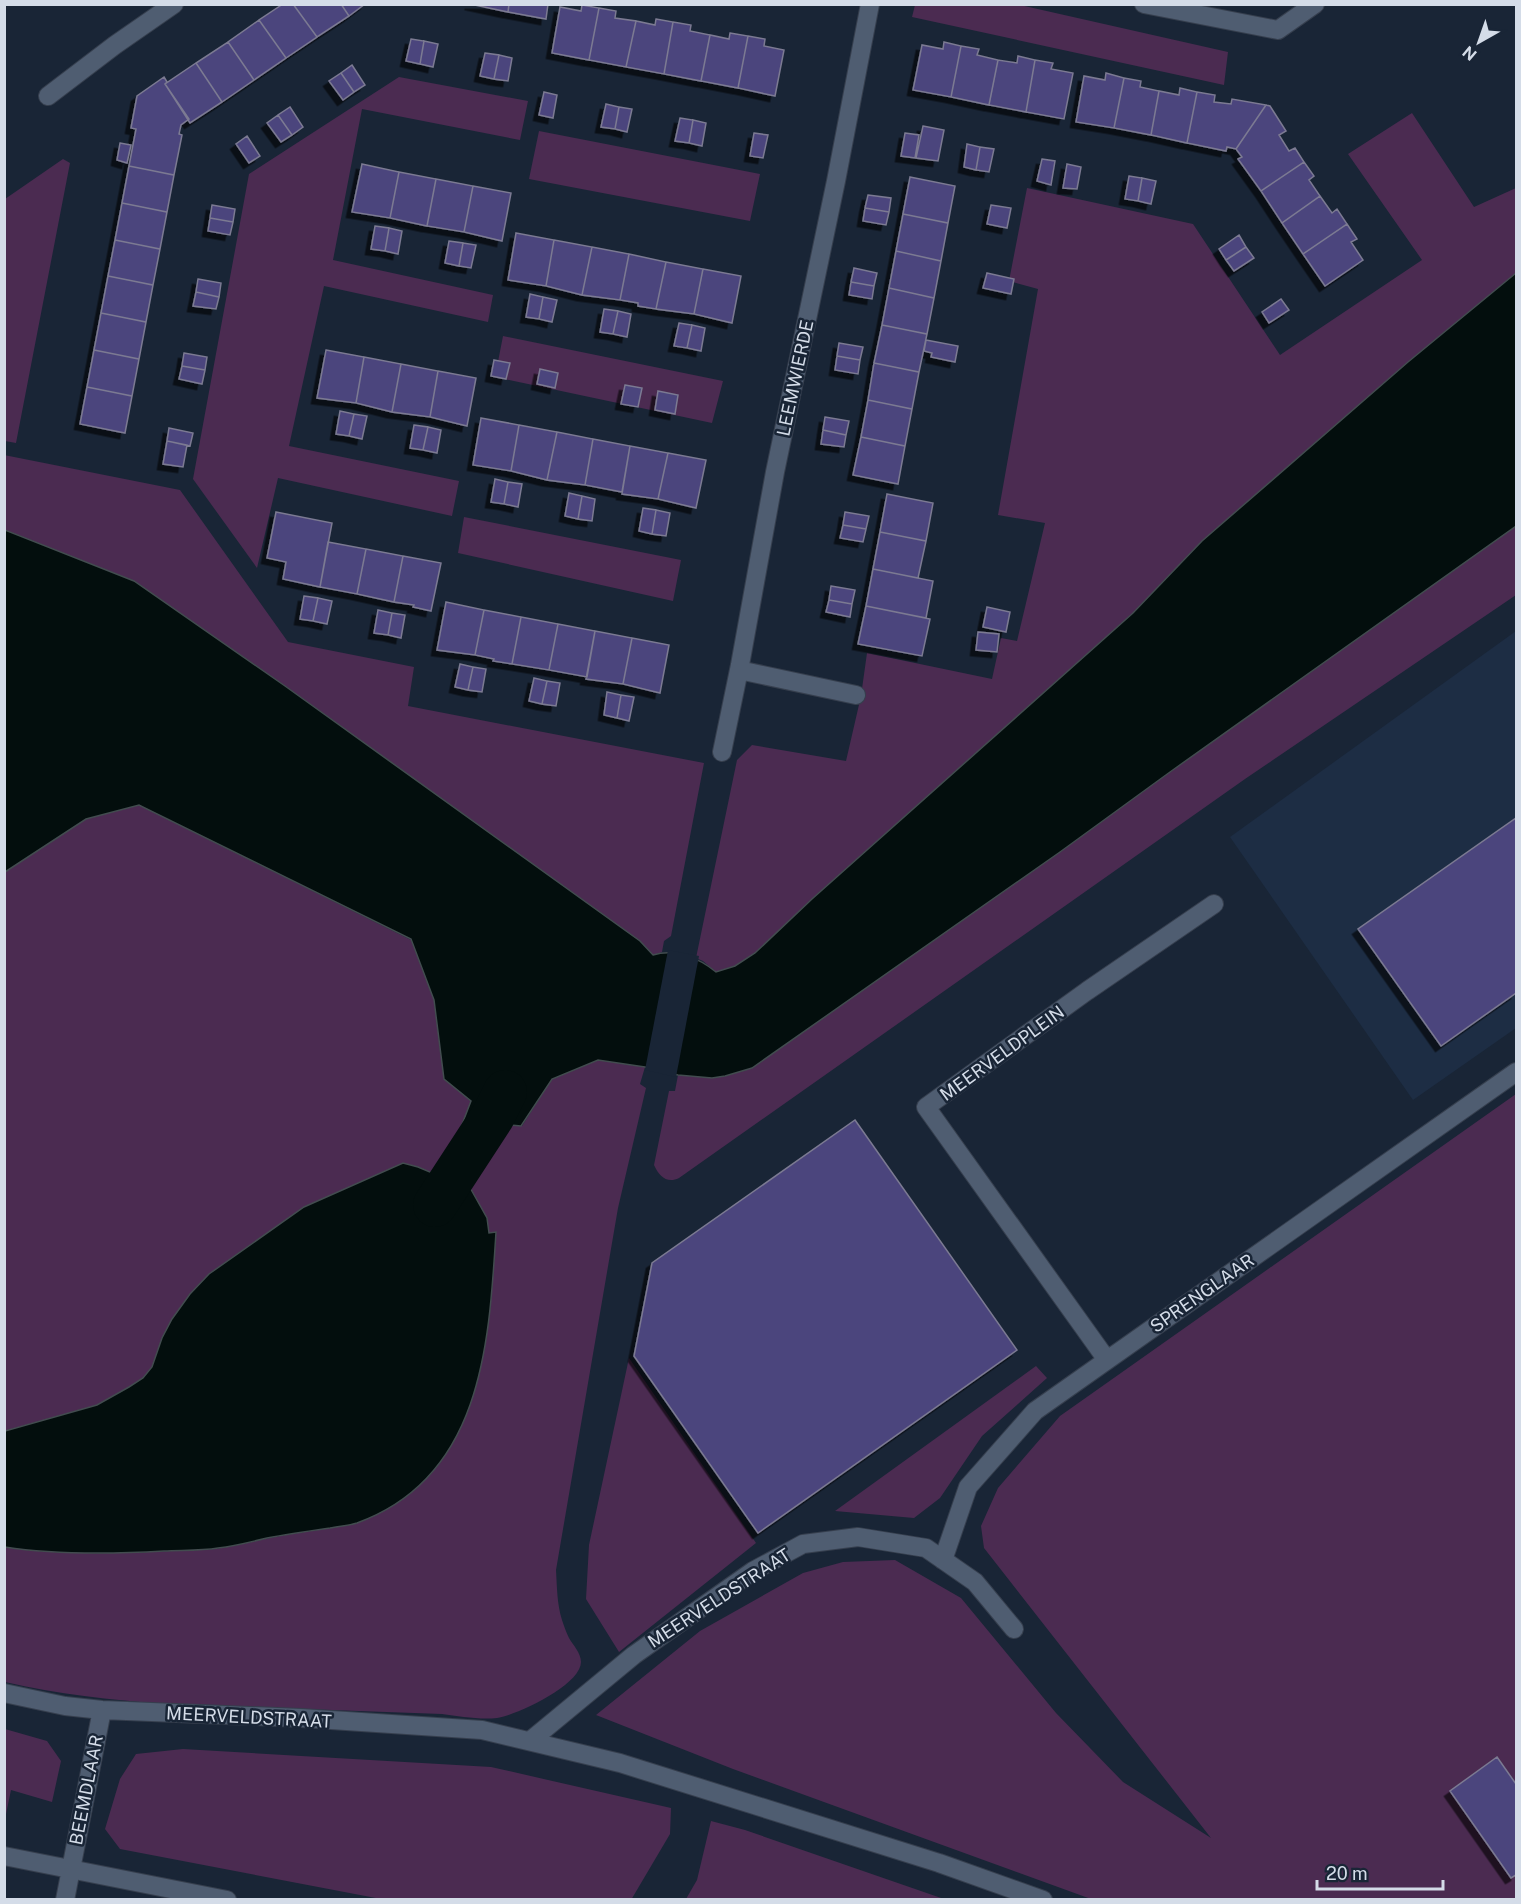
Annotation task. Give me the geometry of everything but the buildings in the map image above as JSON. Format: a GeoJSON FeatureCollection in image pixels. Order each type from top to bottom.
{"type":"FeatureCollection","features":[{"type":"Feature","properties":{"kind":"street"},"geometry":{"type":"LineString","coordinates":[[48,96],[174,4]]}},
{"type":"Feature","properties":{"kind":"street","name":"LEEMWIERDE"},"geometry":{"type":"LineString","coordinates":[[722,753],[768,506],[836,181],[870,4]]}},
{"type":"Feature","properties":{"kind":"street"},"geometry":{"type":"LineString","coordinates":[[1144,4],[1278,30],[1315,4]]}},
{"type":"Feature","properties":{"kind":"street"},"geometry":{"type":"LineString","coordinates":[[739,670],[856,695]]}},
{"type":"Feature","properties":{"kind":"street","name":"MEERVELDPLEIN"},"geometry":{"type":"LineString","coordinates":[[1107,1360],[926,1107],[1214,904]]}},
{"type":"Feature","properties":{"kind":"street","name":"SPRENGLAAR"},"geometry":{"type":"LineString","coordinates":[[943,1560],[968,1487],[1035,1411],[1516,1072]]}},
{"type":"Feature","properties":{"kind":"street","name":"MEERVELDSTRAAT"},"geometry":{"type":"LineString","coordinates":[[530,1741],[634,1655],[753,1571],[803,1544],[858,1537],[926,1548],[975,1582],[1014,1629]]}},
{"type":"Feature","properties":{"kind":"street","name":"MEERVELDSTRAAT"},"geometry":{"type":"LineString","coordinates":[[4,1693],[65,1706],[102,1710],[301,1718],[482,1730],[620,1763],[939,1863],[1043,1899]]}},
{"type":"Feature","properties":{"kind":"street","name":"BEEMDLAAR"},"geometry":{"type":"LineString","coordinates":[[65,1899],[102,1710]]}},
{"type":"Feature","properties":{"kind":"street","name":"BEEMDLAAR"},"geometry":{"type":"LineString","coordinates":[[4,1856],[227,1899]]}},
{"type":"Feature","properties":{"kind":"shaded area"},"geometry":{"type":"Polygon","coordinates":[[[915,5],[1020,5],[1228,52],[1224,85],[912,17],[915,5]]]}},
{"type":"Feature","properties":{"kind":"shaded area"},"geometry":{"type":"Polygon","coordinates":[[[399,77],[528,101],[520,140],[362,109],[333,260],[493,295],[488,322],[324,286],[289,446],[459,481],[452,516],[278,478],[257,568],[193,479],[249,174],[399,77]]]}},
{"type":"Feature","properties":{"kind":"shaded area"},"geometry":{"type":"Polygon","coordinates":[[[1412,113],[1474,207],[1516,188],[1516,273],[1202,541],[1133,613],[812,899],[755,953],[735,966],[716,972],[696,958],[737,760],[752,745],[846,761],[861,696],[867,653],[992,679],[1001,638],[1017,641],[1045,523],[998,515],[1038,289],[1009,281],[1027,188],[1193,224],[1280,355],[1422,260],[1348,154],[1412,113]]]}},
{"type":"Feature","properties":{"kind":"shaded area"},"geometry":{"type":"Polygon","coordinates":[[[539,131],[760,174],[750,221],[529,179],[539,131]]]}},
{"type":"Feature","properties":{"kind":"shaded area"},"geometry":{"type":"Polygon","coordinates":[[[63,159],[70,163],[16,443],[5,441],[5,199],[63,159]]]}},
{"type":"Feature","properties":{"kind":"shaded area"},"geometry":{"type":"Polygon","coordinates":[[[1516,273],[1516,526],[1060,852],[752,1068],[712,1078],[678,1075],[598,1060],[552,1079],[521,1126],[498,1124],[484,1148],[458,1135],[471,1101],[444,1079],[434,1000],[411,939],[139,805],[86,819],[5,872],[5,530],[134,581],[285,686],[640,941],[653,955],[670,953],[686,956],[702,962],[716,972],[735,966],[755,953],[812,899],[1133,613],[1202,541],[1408,362],[1516,273]]]}},
{"type":"Feature","properties":{"kind":"shaded area"},"geometry":{"type":"Polygon","coordinates":[[[503,336],[723,381],[712,423],[495,377],[503,336]]]}},
{"type":"Feature","properties":{"kind":"shaded area"},"geometry":{"type":"Polygon","coordinates":[[[4,455],[180,490],[288,642],[414,667],[408,706],[704,763],[671,936],[664,941],[662,952],[653,956],[640,941],[285,686],[134,581],[5,530],[4,455]]]}},
{"type":"Feature","properties":{"kind":"shaded area"},"geometry":{"type":"Polygon","coordinates":[[[464,517],[681,560],[673,601],[458,553],[464,517]]]}},
{"type":"Feature","properties":{"kind":"shaded area"},"geometry":{"type":"Polygon","coordinates":[[[1516,526],[1516,595],[1245,779],[679,1178],[671,1180],[658,1173],[654,1165],[669,1091],[675,1091],[678,1075],[725,1076],[752,1068],[1060,852],[1516,526]]]}},
{"type":"Feature","properties":{"kind":"shaded area"},"geometry":{"type":"Polygon","coordinates":[[[1516,631],[1516,1028],[1413,1100],[1230,837],[1516,631]]]}},
{"type":"Feature","properties":{"kind":"shaded area"},"geometry":{"type":"Polygon","coordinates":[[[139,805],[411,940],[434,1000],[444,1079],[471,1101],[484,1148],[498,1124],[522,1126],[552,1079],[598,1060],[645,1067],[640,1084],[646,1088],[618,1208],[556,1570],[560,1614],[581,1662],[571,1680],[560,1689],[519,1711],[497,1718],[469,1718],[442,1714],[165,1704],[84,1696],[5,1682],[5,1547],[67,1552],[127,1553],[216,1549],[355,1524],[388,1508],[411,1493],[496,1232],[489,1234],[487,1218],[473,1195],[451,1147],[441,1166],[432,1173],[418,1167],[304,1207],[259,1240],[162,1338],[152,1367],[143,1378],[129,1387],[97,1405],[5,1431],[5,872],[86,819],[139,805]]]}},
{"type":"Feature","properties":{"kind":"shaded area"},"geometry":{"type":"Polygon","coordinates":[[[1516,1094],[1516,1899],[1091,1899],[733,1769],[596,1715],[700,1631],[803,1573],[843,1562],[895,1560],[961,1598],[1056,1713],[1123,1782],[1211,1838],[984,1548],[981,1526],[998,1488],[1060,1416],[1516,1094]]]}},
{"type":"Feature","properties":{"kind":"shaded area"},"geometry":{"type":"Polygon","coordinates":[[[451,1147],[477,1161],[468,1184],[487,1218],[489,1233],[496,1232],[489,1319],[482,1362],[471,1403],[454,1441],[430,1474],[399,1502],[357,1523],[211,1549],[64,1553],[5,1547],[5,1431],[97,1405],[129,1387],[143,1378],[152,1367],[162,1338],[172,1319],[190,1294],[209,1274],[304,1207],[403,1163],[432,1173],[441,1166],[451,1147]]]}},
{"type":"Feature","properties":{"kind":"shaded area"},"geometry":{"type":"Polygon","coordinates":[[[629,1358],[756,1543],[619,1652],[586,1599],[589,1545],[629,1358]]]}},
{"type":"Feature","properties":{"kind":"shaded area"},"geometry":{"type":"Polygon","coordinates":[[[1036,1366],[1047,1378],[982,1436],[940,1498],[914,1518],[835,1511],[1036,1366]]]}},
{"type":"Feature","properties":{"kind":"shaded area"},"geometry":{"type":"Polygon","coordinates":[[[5,1729],[47,1741],[61,1761],[52,1802],[11,1790],[5,1819],[5,1729]]]}},
{"type":"Feature","properties":{"kind":"shaded area"},"geometry":{"type":"Polygon","coordinates":[[[183,1749],[491,1767],[671,1808],[670,1834],[631,1900],[381,1899],[120,1849],[105,1829],[120,1779],[136,1754],[183,1749]]]}},
{"type":"Feature","properties":{"kind":"shaded area"},"geometry":{"type":"Polygon","coordinates":[[[711,1821],[745,1830],[944,1899],[686,1899],[697,1880],[711,1821]]]}},
{"type":"Feature","properties":{"kind":"pier"},"geometry":{"type":"Polygon","coordinates":[[[668,950],[699,956],[676,1077],[645,1070],[668,950]]]}},
{"type":"Feature","properties":{"kind":"waterway"},"geometry":{"type":"LineString","coordinates":[[435,1205],[493,1116],[505,1092]]}}]}
